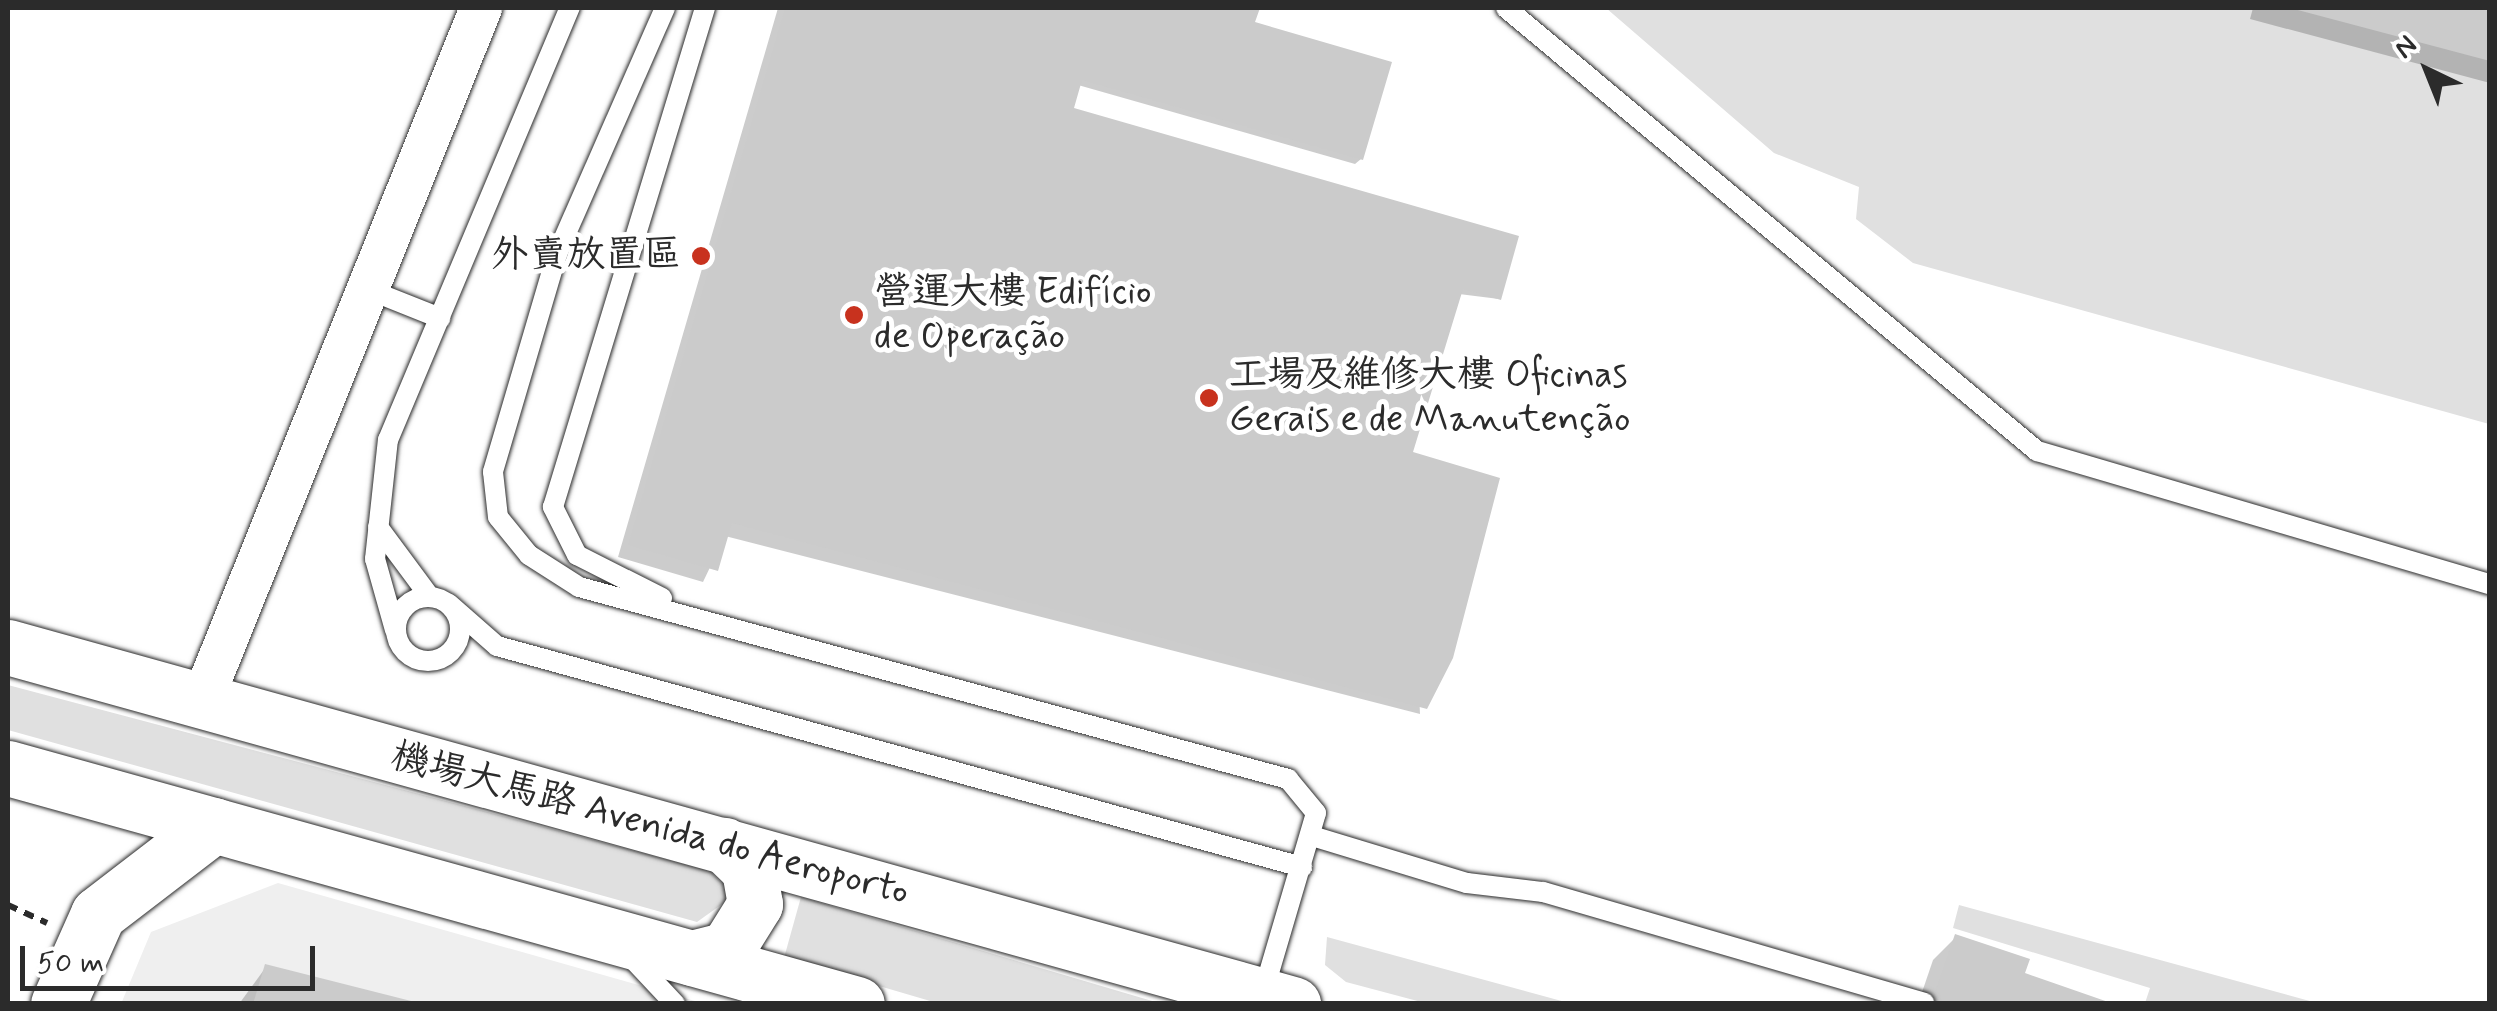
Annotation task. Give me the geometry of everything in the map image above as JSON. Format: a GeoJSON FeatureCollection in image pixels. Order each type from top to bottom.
{"type":"FeatureCollection","features":[{"type":"Feature","properties":{"kind":"main road","name":"機場大馬路 Avenida do Aeroporto"},"geometry":{"type":"LineString","coordinates":[[8,647],[1278,999]]}},
{"type":"Feature","properties":{"kind":"main road"},"geometry":{"type":"LineString","coordinates":[[8,768],[611,935],[684,981],[857,1004]]}},
{"type":"Feature","properties":{"kind":"main road"},"geometry":{"type":"LineString","coordinates":[[58,1004],[98,914],[214,825]]}},
{"type":"Feature","properties":{"kind":"main road"},"geometry":{"type":"LineString","coordinates":[[684,981],[727,948],[755,904],[749,869],[724,846]]}},
{"type":"Feature","properties":{"kind":"street"},"geometry":{"type":"LineString","coordinates":[[202,701],[481,8]]}},
{"type":"Feature","properties":{"kind":"lane"},"geometry":{"type":"LineString","coordinates":[[497,646],[444,658],[412,658],[395,630],[378,579],[375,520],[388,440],[570,8]]}},
{"type":"Feature","properties":{"kind":"lane"},"geometry":{"type":"LineString","coordinates":[[665,8],[557,254],[492,494],[511,535],[554,573],[1288,779],[1316,813],[1278,999]]}},
{"type":"Feature","properties":{"kind":"lane"},"geometry":{"type":"LineString","coordinates":[[696,613],[596,569],[565,543],[553,507],[705,8]]}},
{"type":"Feature","properties":{"kind":"lane"},"geometry":{"type":"LineString","coordinates":[[1506,8],[2024,444],[2068,467],[2490,584]]}},
{"type":"Feature","properties":{"kind":"lane"},"geometry":{"type":"LineString","coordinates":[[368,288],[440,318]]}},
{"type":"Feature","properties":{"kind":"lane"},"geometry":{"type":"LineString","coordinates":[[375,520],[398,565],[497,646],[1302,867]]}},
{"type":"Feature","properties":{"kind":"lane"},"geometry":{"type":"LineString","coordinates":[[395,630],[402,610],[439,600]]}},
{"type":"Feature","properties":{"kind":"lane"},"geometry":{"type":"LineString","coordinates":[[439,600],[460,632],[444,658]]}},
{"type":"Feature","properties":{"kind":"lane"},"geometry":{"type":"LineString","coordinates":[[1312,836],[1467,883],[1543,892],[1924,1003]]}},
{"type":"Feature","properties":{"kind":"shaded area"},"geometry":{"type":"Polygon","coordinates":[[[1606,8],[2489,8],[2489,424],[1913,263],[1856,219],[1859,187],[1774,153],[1606,8]]]}},
{"type":"Feature","properties":{"kind":"shaded area"},"geometry":{"type":"Polygon","coordinates":[[[8,685],[710,871],[727,888],[725,902],[697,922],[8,730],[8,685]]]}},
{"type":"Feature","properties":{"kind":"shaded area"},"geometry":{"type":"Polygon","coordinates":[[[278,883],[702,1003],[121,1004],[151,932],[278,883]]]}},
{"type":"Feature","properties":{"kind":"shaded area"},"geometry":{"type":"Polygon","coordinates":[[[801,897],[1159,1003],[937,1003],[784,958],[801,897]]]}},
{"type":"Feature","properties":{"kind":"shaded area"},"geometry":{"type":"Polygon","coordinates":[[[1959,905],[2317,1003],[2145,1003],[2150,988],[1953,928],[1959,905]]]}},
{"type":"Feature","properties":{"kind":"shaded area"},"geometry":{"type":"Polygon","coordinates":[[[1327,937],[1569,1003],[1425,1003],[1346,982],[1325,965],[1327,937]]]}},
{"type":"Feature","properties":{"kind":"building"},"geometry":{"type":"Polygon","coordinates":[[[785,8],[1260,8],[1255,22],[1392,62],[1363,160],[1082,80],[1074,108],[1519,236],[1501,300],[1463,289],[1413,452],[1500,478],[1453,658],[1427,709],[732,523],[718,571],[628,545],[785,8]]]}},
{"type":"Feature","properties":{"kind":"building"},"geometry":{"type":"Polygon","coordinates":[[[2490,8],[2490,61],[2294,9],[2490,8]]]}},
{"type":"Feature","properties":{"kind":"building"},"geometry":{"type":"Polygon","coordinates":[[[1955,934],[2030,959],[2025,973],[2114,1004],[1931,1004],[1955,934]]]}},
{"type":"Feature","properties":{"kind":"building"},"geometry":{"type":"Polygon","coordinates":[[[265,964],[415,1002],[253,1004],[265,964]]]}},
{"type":"Feature","properties":{"kind":"place","name":"外賣放置區"},"geometry":{"type":"Point","coordinates":[701,256]}},
{"type":"Feature","properties":{"kind":"place","name":"營運大樓 Edifício de Operação"},"geometry":{"type":"Point","coordinates":[854,315]}},
{"type":"Feature","properties":{"kind":"place","name":"工場及維修大樓 Oficinas Gerais e de Manutenção"},"geometry":{"type":"Point","coordinates":[1209,398]}}]}
